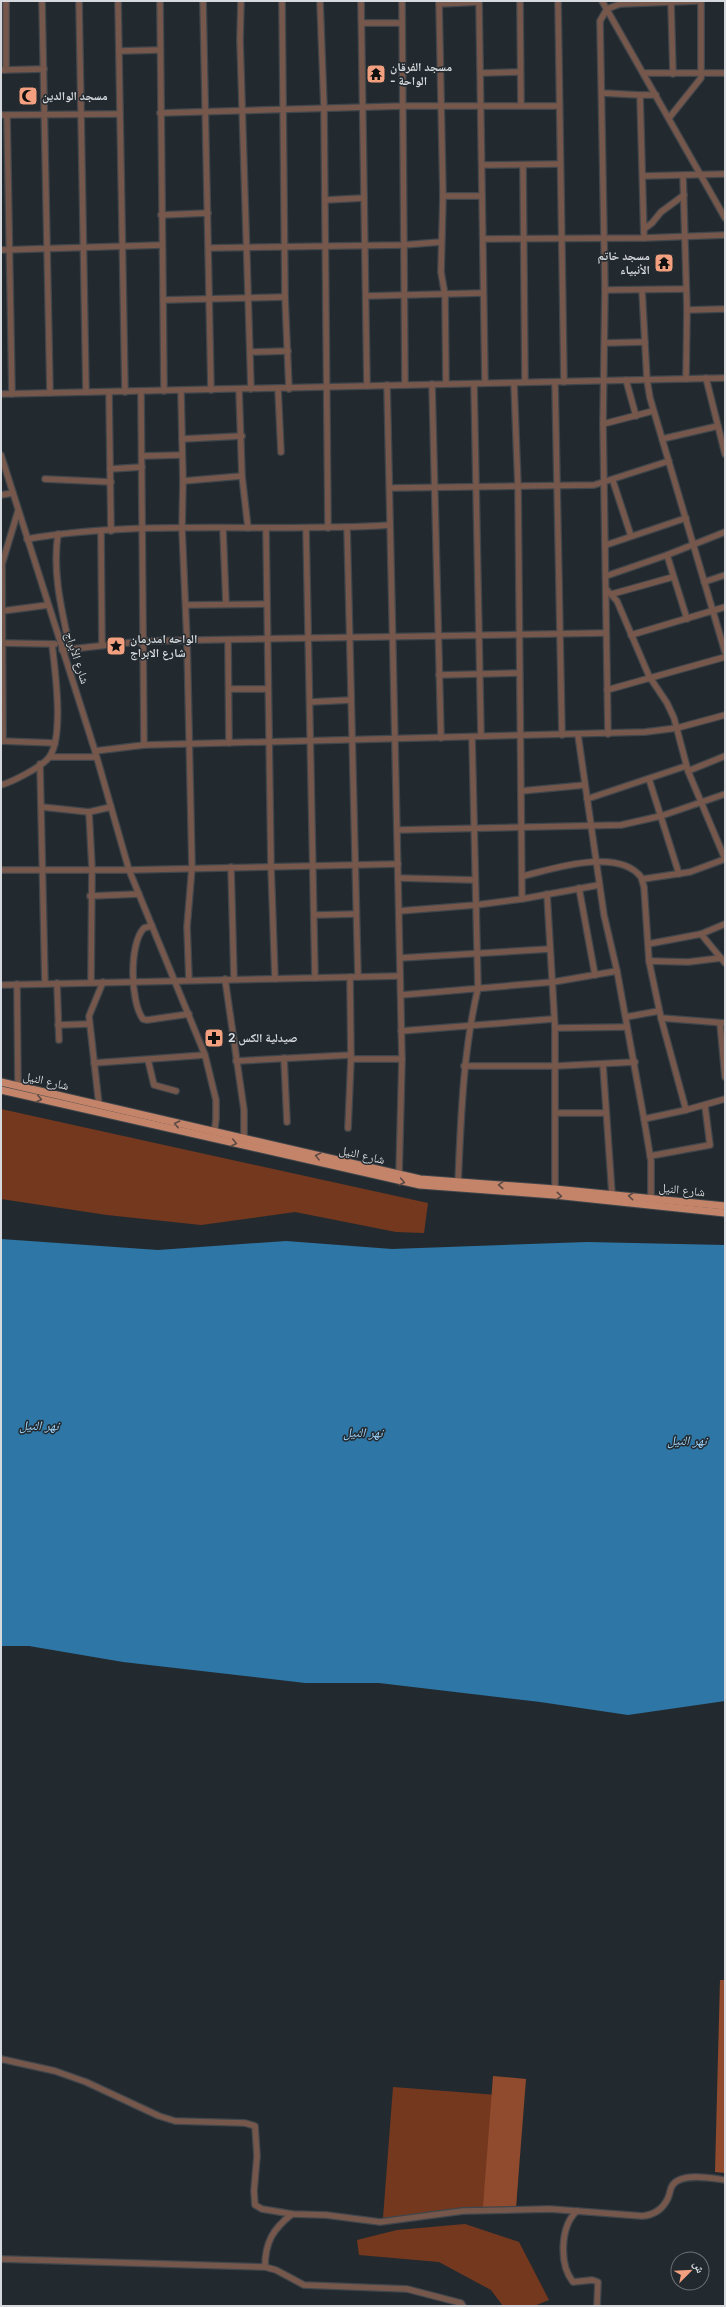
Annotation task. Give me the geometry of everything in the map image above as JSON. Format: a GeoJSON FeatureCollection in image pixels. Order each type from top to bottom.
{"type":"FeatureCollection","features":[{"type":"Feature","properties":{"kind":"main road","name":"شارع النيل"},"geometry":{"type":"LineString","coordinates":[[1,1082],[420,1185],[554,1195],[725,1213]]}},
{"type":"Feature","properties":{"kind":"main road","name":"شارع النيل"},"geometry":{"type":"LineString","coordinates":[[1,1090],[214,1135],[244,1139],[399,1175],[458,1183],[555,1189],[725,1206]]}},
{"type":"Feature","properties":{"kind":"street"},"geometry":{"type":"LineString","coordinates":[[6,1],[3,70],[44,69]]}},
{"type":"Feature","properties":{"kind":"street"},"geometry":{"type":"LineString","coordinates":[[42,1],[50,393]]}},
{"type":"Feature","properties":{"kind":"street"},"geometry":{"type":"LineString","coordinates":[[80,1],[86,392]]}},
{"type":"Feature","properties":{"kind":"street"},"geometry":{"type":"LineString","coordinates":[[118,1],[125,392]]}},
{"type":"Feature","properties":{"kind":"street"},"geometry":{"type":"LineString","coordinates":[[160,1],[159,50],[164,391]]}},
{"type":"Feature","properties":{"kind":"street"},"geometry":{"type":"LineString","coordinates":[[203,1],[211,390]]}},
{"type":"Feature","properties":{"kind":"street"},"geometry":{"type":"LineString","coordinates":[[241,1],[240,40],[244,110],[246,248],[249,298],[251,389]]}},
{"type":"Feature","properties":{"kind":"street"},"geometry":{"type":"LineString","coordinates":[[282,1],[286,246],[285,297],[289,389]]}},
{"type":"Feature","properties":{"kind":"street"},"geometry":{"type":"LineString","coordinates":[[320,1],[324,108],[328,528]]}},
{"type":"Feature","properties":{"kind":"street"},"geometry":{"type":"LineString","coordinates":[[361,1],[364,107],[367,386]]}},
{"type":"Feature","properties":{"kind":"street"},"geometry":{"type":"LineString","coordinates":[[402,1],[405,385]]}},
{"type":"Feature","properties":{"kind":"street"},"geometry":{"type":"LineString","coordinates":[[520,1],[521,106]]}},
{"type":"Feature","properties":{"kind":"street"},"geometry":{"type":"LineString","coordinates":[[558,1],[559,164],[564,382]]}},
{"type":"Feature","properties":{"kind":"street"},"geometry":{"type":"LineString","coordinates":[[602,1],[725,218]]}},
{"type":"Feature","properties":{"kind":"street"},"geometry":{"type":"LineString","coordinates":[[608,734],[605,633],[606,545],[603,424],[605,381],[605,290],[600,21],[607,10],[626,3],[697,1]]}},
{"type":"Feature","properties":{"kind":"street"},"geometry":{"type":"LineString","coordinates":[[669,118],[696,87],[702,73],[701,1]]}},
{"type":"Feature","properties":{"kind":"street"},"geometry":{"type":"LineString","coordinates":[[446,384],[445,295],[441,272],[443,196],[439,2],[479,2],[482,73],[485,383]]}},
{"type":"Feature","properties":{"kind":"street"},"geometry":{"type":"LineString","coordinates":[[671,2],[673,74]]}},
{"type":"Feature","properties":{"kind":"street"},"geometry":{"type":"LineString","coordinates":[[362,23],[402,23]]}},
{"type":"Feature","properties":{"kind":"street"},"geometry":{"type":"LineString","coordinates":[[120,51],[159,50]]}},
{"type":"Feature","properties":{"kind":"street"},"geometry":{"type":"LineString","coordinates":[[482,73],[520,72]]}},
{"type":"Feature","properties":{"kind":"street"},"geometry":{"type":"LineString","coordinates":[[644,73],[673,74],[725,72]]}},
{"type":"Feature","properties":{"kind":"street"},"geometry":{"type":"LineString","coordinates":[[602,93],[656,95]]}},
{"type":"Feature","properties":{"kind":"street"},"geometry":{"type":"LineString","coordinates":[[640,95],[644,238]]}},
{"type":"Feature","properties":{"kind":"street"},"geometry":{"type":"LineString","coordinates":[[160,112],[442,105],[559,106]]}},
{"type":"Feature","properties":{"kind":"street"},"geometry":{"type":"LineString","coordinates":[[12,394],[4,115],[120,114]]}},
{"type":"Feature","properties":{"kind":"street"},"geometry":{"type":"LineString","coordinates":[[482,165],[559,164]]}},
{"type":"Feature","properties":{"kind":"street"},"geometry":{"type":"LineString","coordinates":[[523,165],[525,382]]}},
{"type":"Feature","properties":{"kind":"street"},"geometry":{"type":"LineString","coordinates":[[643,176],[725,174]]}},
{"type":"Feature","properties":{"kind":"street"},"geometry":{"type":"LineString","coordinates":[[683,175],[686,237],[686,379]]}},
{"type":"Feature","properties":{"kind":"street"},"geometry":{"type":"LineString","coordinates":[[644,229],[652,223],[661,212],[684,194]]}},
{"type":"Feature","properties":{"kind":"street"},"geometry":{"type":"LineString","coordinates":[[443,196],[482,196]]}},
{"type":"Feature","properties":{"kind":"street"},"geometry":{"type":"LineString","coordinates":[[325,200],[364,198]]}},
{"type":"Feature","properties":{"kind":"street"},"geometry":{"type":"LineString","coordinates":[[161,215],[208,213]]}},
{"type":"Feature","properties":{"kind":"street"},"geometry":{"type":"LineString","coordinates":[[483,239],[644,238],[725,235]]}},
{"type":"Feature","properties":{"kind":"street"},"geometry":{"type":"LineString","coordinates":[[208,248],[325,245],[404,245],[441,242]]}},
{"type":"Feature","properties":{"kind":"street"},"geometry":{"type":"LineString","coordinates":[[1,250],[162,245]]}},
{"type":"Feature","properties":{"kind":"street"},"geometry":{"type":"LineString","coordinates":[[605,290],[686,289]]}},
{"type":"Feature","properties":{"kind":"street"},"geometry":{"type":"LineString","coordinates":[[642,290],[647,380],[653,411],[725,652]]}},
{"type":"Feature","properties":{"kind":"street"},"geometry":{"type":"LineString","coordinates":[[366,296],[483,293]]}},
{"type":"Feature","properties":{"kind":"street"},"geometry":{"type":"LineString","coordinates":[[162,300],[285,297]]}},
{"type":"Feature","properties":{"kind":"street"},"geometry":{"type":"LineString","coordinates":[[687,310],[725,309]]}},
{"type":"Feature","properties":{"kind":"street"},"geometry":{"type":"LineString","coordinates":[[605,344],[645,342]]}},
{"type":"Feature","properties":{"kind":"street"},"geometry":{"type":"LineString","coordinates":[[250,352],[288,351]]}},
{"type":"Feature","properties":{"kind":"street"},"geometry":{"type":"LineString","coordinates":[[706,378],[725,450]]}},
{"type":"Feature","properties":{"kind":"street"},"geometry":{"type":"LineString","coordinates":[[1,394],[289,389],[387,385],[725,378]]}},
{"type":"Feature","properties":{"kind":"street"},"geometry":{"type":"LineString","coordinates":[[626,380],[636,416]]}},
{"type":"Feature","properties":{"kind":"street"},"geometry":{"type":"LineString","coordinates":[[555,382],[562,735]]}},
{"type":"Feature","properties":{"kind":"street"},"geometry":{"type":"LineString","coordinates":[[514,383],[518,488],[520,635],[519,673],[523,876],[522,899]]}},
{"type":"Feature","properties":{"kind":"street"},"geometry":{"type":"LineString","coordinates":[[432,384],[441,738]]}},
{"type":"Feature","properties":{"kind":"street"},"geometry":{"type":"LineString","coordinates":[[474,384],[477,488],[479,675],[482,736]]}},
{"type":"Feature","properties":{"kind":"street"},"geometry":{"type":"LineString","coordinates":[[387,385],[402,1059],[399,1175]]}},
{"type":"Feature","properties":{"kind":"street"},"geometry":{"type":"LineString","coordinates":[[239,389],[242,436],[242,476],[248,528]]}},
{"type":"Feature","properties":{"kind":"street"},"geometry":{"type":"LineString","coordinates":[[278,389],[281,452]]}},
{"type":"Feature","properties":{"kind":"street"},"geometry":{"type":"LineString","coordinates":[[141,391],[141,530],[145,641],[144,745]]}},
{"type":"Feature","properties":{"kind":"street"},"geometry":{"type":"LineString","coordinates":[[181,391],[184,481],[182,529],[186,606],[192,867],[187,927],[189,980]]}},
{"type":"Feature","properties":{"kind":"street"},"geometry":{"type":"LineString","coordinates":[[109,392],[111,531]]}},
{"type":"Feature","properties":{"kind":"street"},"geometry":{"type":"LineString","coordinates":[[603,424],[653,411]]}},
{"type":"Feature","properties":{"kind":"street"},"geometry":{"type":"LineString","coordinates":[[662,439],[718,426]]}},
{"type":"Feature","properties":{"kind":"street"},"geometry":{"type":"LineString","coordinates":[[182,439],[242,436]]}},
{"type":"Feature","properties":{"kind":"street"},"geometry":{"type":"LineString","coordinates":[[142,456],[182,455]]}},
{"type":"Feature","properties":{"kind":"street","name":"شارع الأبراج"},"geometry":{"type":"LineString","coordinates":[[1,458],[96,754],[129,870],[205,1055],[216,1100],[214,1135]]}},
{"type":"Feature","properties":{"kind":"street"},"geometry":{"type":"LineString","coordinates":[[390,488],[518,488],[558,487],[605,483],[669,461]]}},
{"type":"Feature","properties":{"kind":"street"},"geometry":{"type":"LineString","coordinates":[[110,469],[142,467]]}},
{"type":"Feature","properties":{"kind":"street"},"geometry":{"type":"LineString","coordinates":[[184,481],[242,476]]}},
{"type":"Feature","properties":{"kind":"street"},"geometry":{"type":"LineString","coordinates":[[45,479],[110,482]]}},
{"type":"Feature","properties":{"kind":"street"},"geometry":{"type":"LineString","coordinates":[[613,481],[631,536]]}},
{"type":"Feature","properties":{"kind":"street"},"geometry":{"type":"LineString","coordinates":[[1,495],[13,494]]}},
{"type":"Feature","properties":{"kind":"street"},"geometry":{"type":"LineString","coordinates":[[18,511],[2,564],[2,741],[55,743]]}},
{"type":"Feature","properties":{"kind":"street"},"geometry":{"type":"LineString","coordinates":[[606,545],[686,518]]}},
{"type":"Feature","properties":{"kind":"street"},"geometry":{"type":"LineString","coordinates":[[27,539],[58,534],[101,530],[347,528],[390,524]]}},
{"type":"Feature","properties":{"kind":"street"},"geometry":{"type":"LineString","coordinates":[[306,528],[315,978]]}},
{"type":"Feature","properties":{"kind":"street"},"geometry":{"type":"LineString","coordinates":[[347,528],[358,977]]}},
{"type":"Feature","properties":{"kind":"street"},"geometry":{"type":"LineString","coordinates":[[223,529],[226,604]]}},
{"type":"Feature","properties":{"kind":"street"},"geometry":{"type":"LineString","coordinates":[[266,529],[274,978]]}},
{"type":"Feature","properties":{"kind":"street"},"geometry":{"type":"LineString","coordinates":[[101,530],[102,645]]}},
{"type":"Feature","properties":{"kind":"street"},"geometry":{"type":"LineString","coordinates":[[606,576],[667,556],[725,532]]}},
{"type":"Feature","properties":{"kind":"street"},"geometry":{"type":"LineString","coordinates":[[58,534],[54,553],[58,595],[70,649]]}},
{"type":"Feature","properties":{"kind":"street"},"geometry":{"type":"LineString","coordinates":[[667,556],[687,619]]}},
{"type":"Feature","properties":{"kind":"street"},"geometry":{"type":"LineString","coordinates":[[704,582],[725,575]]}},
{"type":"Feature","properties":{"kind":"street"},"geometry":{"type":"LineString","coordinates":[[612,594],[673,577]]}},
{"type":"Feature","properties":{"kind":"street"},"geometry":{"type":"LineString","coordinates":[[606,589],[617,601],[649,676],[667,703],[677,728],[687,769],[700,803],[725,859],[679,874],[643,879]]}},
{"type":"Feature","properties":{"kind":"street"},"geometry":{"type":"LineString","coordinates":[[186,606],[267,604]]}},
{"type":"Feature","properties":{"kind":"street"},"geometry":{"type":"LineString","coordinates":[[2,611],[48,605]]}},
{"type":"Feature","properties":{"kind":"street"},"geometry":{"type":"LineString","coordinates":[[631,635],[725,607]]}},
{"type":"Feature","properties":{"kind":"street"},"geometry":{"type":"LineString","coordinates":[[2,643],[52,644],[70,649],[145,641],[267,640],[392,636],[561,635],[605,633]]}},
{"type":"Feature","properties":{"kind":"street"},"geometry":{"type":"LineString","coordinates":[[228,640],[229,743]]}},
{"type":"Feature","properties":{"kind":"street"},"geometry":{"type":"LineString","coordinates":[[50,757],[55,743],[57,684],[52,644]]}},
{"type":"Feature","properties":{"kind":"street"},"geometry":{"type":"LineString","coordinates":[[607,690],[649,676],[725,657]]}},
{"type":"Feature","properties":{"kind":"street"},"geometry":{"type":"LineString","coordinates":[[439,675],[519,673]]}},
{"type":"Feature","properties":{"kind":"street"},"geometry":{"type":"LineString","coordinates":[[229,689],[268,689]]}},
{"type":"Feature","properties":{"kind":"street"},"geometry":{"type":"LineString","coordinates":[[310,702],[351,700]]}},
{"type":"Feature","properties":{"kind":"street"},"geometry":{"type":"LineString","coordinates":[[1,786],[50,757],[96,754],[144,745],[608,734],[677,728],[725,715]]}},
{"type":"Feature","properties":{"kind":"street"},"geometry":{"type":"LineString","coordinates":[[578,735],[584,785],[604,915],[635,1062],[650,1156],[651,1198]]}},
{"type":"Feature","properties":{"kind":"street"},"geometry":{"type":"LineString","coordinates":[[458,1183],[464,1066],[469,1026],[478,988],[472,737]]}},
{"type":"Feature","properties":{"kind":"street"},"geometry":{"type":"LineString","coordinates":[[587,799],[725,756]]}},
{"type":"Feature","properties":{"kind":"street"},"geometry":{"type":"LineString","coordinates":[[40,764],[45,984]]}},
{"type":"Feature","properties":{"kind":"street"},"geometry":{"type":"LineString","coordinates":[[649,779],[679,874]]}},
{"type":"Feature","properties":{"kind":"street"},"geometry":{"type":"LineString","coordinates":[[521,791],[584,785]]}},
{"type":"Feature","properties":{"kind":"street"},"geometry":{"type":"LineString","coordinates":[[398,830],[475,827],[591,827],[621,825],[661,816],[725,794]]}},
{"type":"Feature","properties":{"kind":"street"},"geometry":{"type":"LineString","coordinates":[[42,807],[89,812],[111,807]]}},
{"type":"Feature","properties":{"kind":"street"},"geometry":{"type":"LineString","coordinates":[[89,812],[92,868],[90,896],[91,982]]}},
{"type":"Feature","properties":{"kind":"street"},"geometry":{"type":"LineString","coordinates":[[523,876],[596,860],[626,866],[637,872],[643,879],[649,961],[659,1011],[686,1110]]}},
{"type":"Feature","properties":{"kind":"street"},"geometry":{"type":"LineString","coordinates":[[1,870],[92,868],[129,870],[192,867],[398,864]]}},
{"type":"Feature","properties":{"kind":"street"},"geometry":{"type":"LineString","coordinates":[[231,867],[234,979]]}},
{"type":"Feature","properties":{"kind":"street"},"geometry":{"type":"LineString","coordinates":[[398,878],[475,880]]}},
{"type":"Feature","properties":{"kind":"street"},"geometry":{"type":"LineString","coordinates":[[399,911],[476,905],[522,899],[599,885]]}},
{"type":"Feature","properties":{"kind":"street"},"geometry":{"type":"LineString","coordinates":[[579,888],[596,975]]}},
{"type":"Feature","properties":{"kind":"street"},"geometry":{"type":"LineString","coordinates":[[90,896],[139,894]]}},
{"type":"Feature","properties":{"kind":"street"},"geometry":{"type":"LineString","coordinates":[[547,894],[555,1028],[555,1189]]}},
{"type":"Feature","properties":{"kind":"street"},"geometry":{"type":"LineString","coordinates":[[314,915],[356,914]]}},
{"type":"Feature","properties":{"kind":"street"},"geometry":{"type":"LineString","coordinates":[[648,944],[701,934],[725,924]]}},
{"type":"Feature","properties":{"kind":"street"},"geometry":{"type":"LineString","coordinates":[[152,926],[144,928],[138,938],[132,981],[139,1014],[143,1019],[189,1014]]}},
{"type":"Feature","properties":{"kind":"street"},"geometry":{"type":"LineString","coordinates":[[701,934],[724,962]]}},
{"type":"Feature","properties":{"kind":"street"},"geometry":{"type":"LineString","coordinates":[[400,958],[550,949]]}},
{"type":"Feature","properties":{"kind":"street"},"geometry":{"type":"LineString","coordinates":[[649,961],[724,962]]}},
{"type":"Feature","properties":{"kind":"street"},"geometry":{"type":"LineString","coordinates":[[401,995],[553,982],[617,971]]}},
{"type":"Feature","properties":{"kind":"street"},"geometry":{"type":"LineString","coordinates":[[1,985],[400,976]]}},
{"type":"Feature","properties":{"kind":"street"},"geometry":{"type":"LineString","coordinates":[[348,1128],[351,1057],[350,977]]}},
{"type":"Feature","properties":{"kind":"street"},"geometry":{"type":"LineString","coordinates":[[225,979],[244,1110],[244,1139]]}},
{"type":"Feature","properties":{"kind":"street"},"geometry":{"type":"LineString","coordinates":[[99,1105],[89,1024],[92,1006],[103,982]]}},
{"type":"Feature","properties":{"kind":"street"},"geometry":{"type":"LineString","coordinates":[[57,983],[59,1040]]}},
{"type":"Feature","properties":{"kind":"street"},"geometry":{"type":"LineString","coordinates":[[17,984],[18,1086]]}},
{"type":"Feature","properties":{"kind":"street"},"geometry":{"type":"LineString","coordinates":[[626,1017],[659,1011]]}},
{"type":"Feature","properties":{"kind":"street"},"geometry":{"type":"LineString","coordinates":[[661,1018],[722,1023],[725,1073]]}},
{"type":"Feature","properties":{"kind":"street"},"geometry":{"type":"LineString","coordinates":[[401,1030],[554,1019]]}},
{"type":"Feature","properties":{"kind":"street"},"geometry":{"type":"LineString","coordinates":[[58,1025],[89,1024]]}},
{"type":"Feature","properties":{"kind":"street"},"geometry":{"type":"LineString","coordinates":[[555,1028],[627,1027]]}},
{"type":"Feature","properties":{"kind":"street"},"geometry":{"type":"LineString","coordinates":[[94,1063],[205,1055]]}},
{"type":"Feature","properties":{"kind":"street"},"geometry":{"type":"LineString","coordinates":[[236,1061],[284,1058],[351,1057],[402,1059]]}},
{"type":"Feature","properties":{"kind":"street"},"geometry":{"type":"LineString","coordinates":[[284,1058],[287,1122]]}},
{"type":"Feature","properties":{"kind":"street"},"geometry":{"type":"LineString","coordinates":[[148,1060],[154,1085],[176,1091]]}},
{"type":"Feature","properties":{"kind":"street"},"geometry":{"type":"LineString","coordinates":[[464,1066],[603,1065],[635,1062]]}},
{"type":"Feature","properties":{"kind":"street"},"geometry":{"type":"LineString","coordinates":[[603,1065],[612,1194]]}},
{"type":"Feature","properties":{"kind":"street"},"geometry":{"type":"LineString","coordinates":[[644,1119],[705,1106],[725,1099]]}},
{"type":"Feature","properties":{"kind":"street"},"geometry":{"type":"LineString","coordinates":[[650,1156],[710,1145],[705,1106]]}},
{"type":"Feature","properties":{"kind":"street"},"geometry":{"type":"LineString","coordinates":[[556,1113],[606,1113]]}},
{"type":"Feature","properties":{"kind":"street"},"geometry":{"type":"LineString","coordinates":[[1,2060],[55,2071],[86,2082],[159,2116],[175,2121],[245,2123],[255,2126],[257,2156],[254,2191],[255,2205],[262,2209],[292,2214],[326,2215],[380,2222],[463,2211],[550,2209],[648,2215],[654,2213],[664,2205],[672,2186],[676,2182],[701,2176],[725,2180]]}},
{"type":"Feature","properties":{"kind":"street"},"geometry":{"type":"LineString","coordinates":[[577,2211],[571,2216],[564,2236],[567,2270],[573,2282],[592,2280],[600,2284],[597,2306]]}},
{"type":"Feature","properties":{"kind":"street"},"geometry":{"type":"LineString","coordinates":[[265,2267],[267,2243],[273,2231],[292,2214]]}},
{"type":"Feature","properties":{"kind":"street"},"geometry":{"type":"LineString","coordinates":[[1,2259],[265,2267],[276,2270],[304,2285],[407,2290],[460,2305]]}},
{"type":"Feature","properties":{"kind":"shaded area"},"geometry":{"type":"Polygon","coordinates":[[[1,1109],[428,1203],[424,1233],[396,1232],[295,1212],[201,1225],[107,1215],[1,1199],[1,1109]]]}},
{"type":"Feature","properties":{"kind":"shaded area"},"geometry":{"type":"Polygon","coordinates":[[[720,1980],[725,1980],[725,2173],[715,2172],[720,1980]]]}},
{"type":"Feature","properties":{"kind":"shaded area"},"geometry":{"type":"Polygon","coordinates":[[[493,2076],[526,2079],[516,2207],[483,2207],[493,2076]]]}},
{"type":"Feature","properties":{"kind":"shaded area"},"geometry":{"type":"Polygon","coordinates":[[[393,2087],[523,2097],[516,2207],[464,2209],[383,2218],[393,2087]]]}},
{"type":"Feature","properties":{"kind":"shaded area"},"geometry":{"type":"Polygon","coordinates":[[[465,2224],[519,2242],[549,2300],[534,2306],[503,2306],[491,2290],[439,2262],[359,2255],[357,2240],[397,2230],[465,2224]]]}},
{"type":"Feature","properties":{"kind":"water","name":"نهر النيل"},"geometry":{"type":"Polygon","coordinates":[[[1,1239],[158,1250],[286,1241],[392,1249],[587,1242],[725,1245],[725,1701],[628,1715],[540,1702],[379,1683],[305,1683],[123,1662],[29,1646],[1,1646],[1,1239]]]}},
{"type":"Feature","properties":{"kind":"place","name":"مسجد الفرقان - الواحة"},"geometry":{"type":"Point","coordinates":[376,74]}},
{"type":"Feature","properties":{"kind":"place","name":"مسجد الوالدين"},"geometry":{"type":"Point","coordinates":[28,96]}},
{"type":"Feature","properties":{"kind":"place","name":"مسجد خاتم الأنبياء"},"geometry":{"type":"Point","coordinates":[664,263]}},
{"type":"Feature","properties":{"kind":"place","name":"الواحه امدرمان شارع الابراج"},"geometry":{"type":"Point","coordinates":[116,646]}},
{"type":"Feature","properties":{"kind":"place","name":"صيدلية الكس 2"},"geometry":{"type":"Point","coordinates":[214,1038]}}]}
